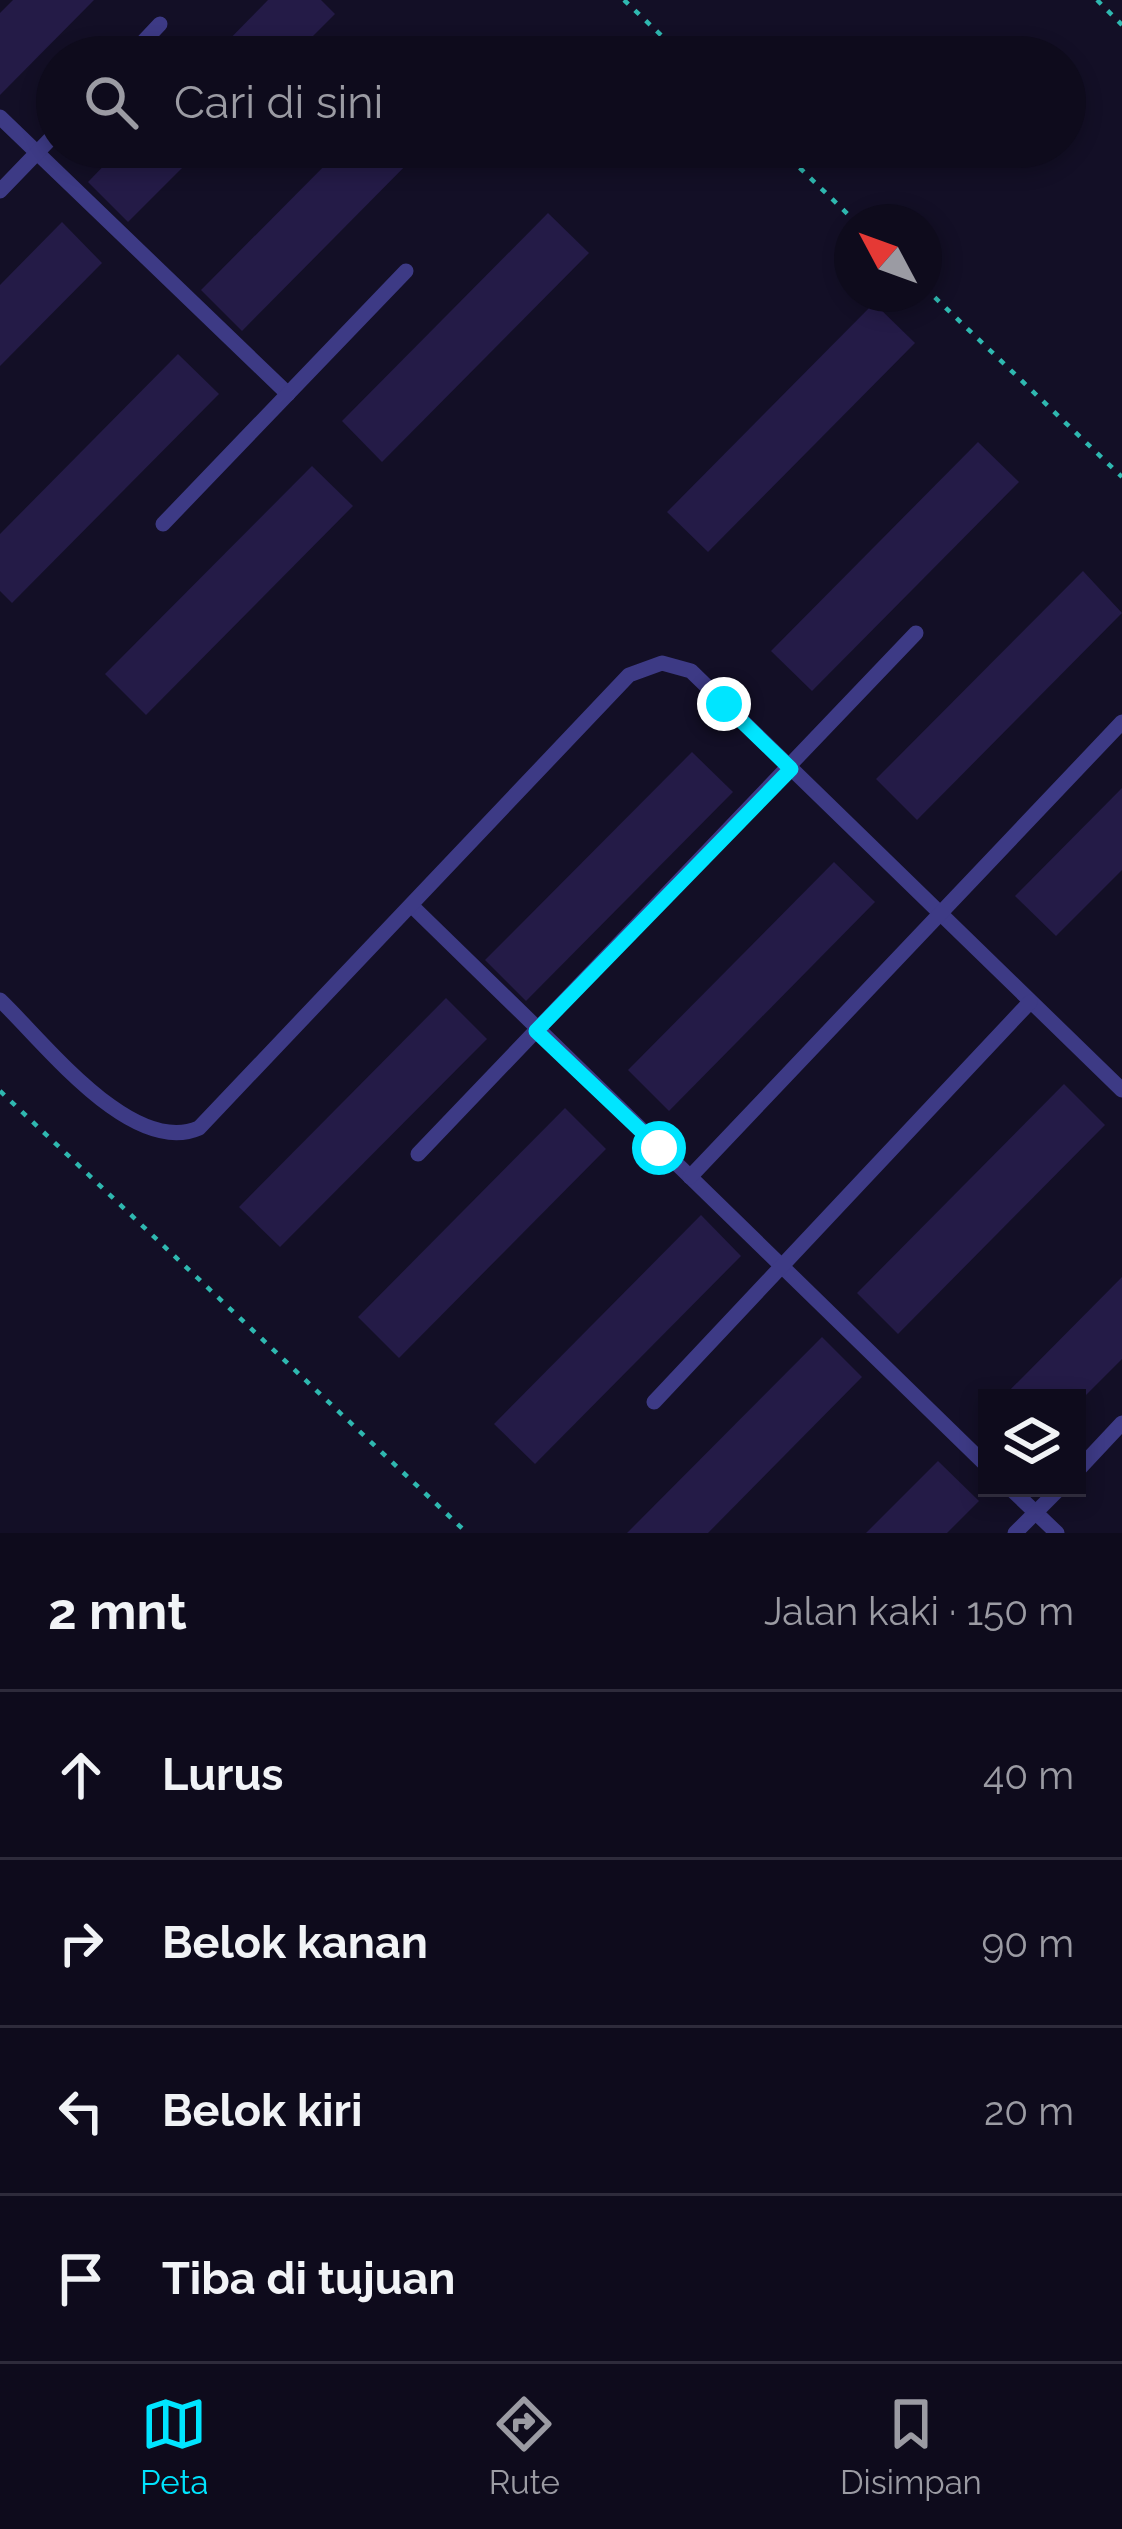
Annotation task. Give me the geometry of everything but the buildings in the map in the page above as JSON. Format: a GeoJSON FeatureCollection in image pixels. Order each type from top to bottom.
{"type":"FeatureCollection","features":[{"type":"Feature","properties":{"kind":"lane"},"geometry":{"type":"LineString","coordinates":[[149,36],[160,24]]}},
{"type":"Feature","properties":{"kind":"lane"},"geometry":{"type":"LineString","coordinates":[[0,118],[36,152]]}},
{"type":"Feature","properties":{"kind":"lane"},"geometry":{"type":"LineString","coordinates":[[0,191],[36,154]]}},
{"type":"Feature","properties":{"kind":"lane"},"geometry":{"type":"LineString","coordinates":[[53,168],[288,394]]}},
{"type":"Feature","properties":{"kind":"lane"},"geometry":{"type":"LineString","coordinates":[[163,524],[406,271]]}},
{"type":"Feature","properties":{"kind":"lane"},"geometry":{"type":"LineString","coordinates":[[418,1154],[791,769],[916,633]]}},
{"type":"Feature","properties":{"kind":"lane"},"geometry":{"type":"LineString","coordinates":[[0,1000],[122,1115],[155,1133],[182,1135],[199,1128],[629,675],[651,664],[691,671],[1122,1090]]}},
{"type":"Feature","properties":{"kind":"lane"},"geometry":{"type":"LineString","coordinates":[[690,1177],[942,917],[1122,722]]}},
{"type":"Feature","properties":{"kind":"lane"},"geometry":{"type":"LineString","coordinates":[[412,906],[978,1457]]}},
{"type":"Feature","properties":{"kind":"lane"},"geometry":{"type":"LineString","coordinates":[[654,1402],[1030,1002]]}},
{"type":"Feature","properties":{"kind":"lane"},"geometry":{"type":"LineString","coordinates":[[1086,1461],[1122,1423]]}},
{"type":"Feature","properties":{"kind":"lane"},"geometry":{"type":"LineString","coordinates":[[1019,1497],[1057,1533]]}},
{"type":"Feature","properties":{"kind":"lane"},"geometry":{"type":"LineString","coordinates":[[1015,1533],[1052,1497]]}},
{"type":"Feature","properties":{"kind":"path"},"geometry":{"type":"LineString","coordinates":[[624,0],[661,36]]}},
{"type":"Feature","properties":{"kind":"path"},"geometry":{"type":"LineString","coordinates":[[1097,0],[1122,25]]}},
{"type":"Feature","properties":{"kind":"path"},"geometry":{"type":"LineString","coordinates":[[800,168],[837,204]]}},
{"type":"Feature","properties":{"kind":"path"},"geometry":{"type":"LineString","coordinates":[[942,304],[1122,477]]}},
{"type":"Feature","properties":{"kind":"path"},"geometry":{"type":"LineString","coordinates":[[0,1091],[467,1533]]}},
{"type":"Feature","properties":{"kind":"route"},"geometry":{"type":"LineString","coordinates":[[659,1148],[536,1031],[791,769],[724,704]]}}]}
